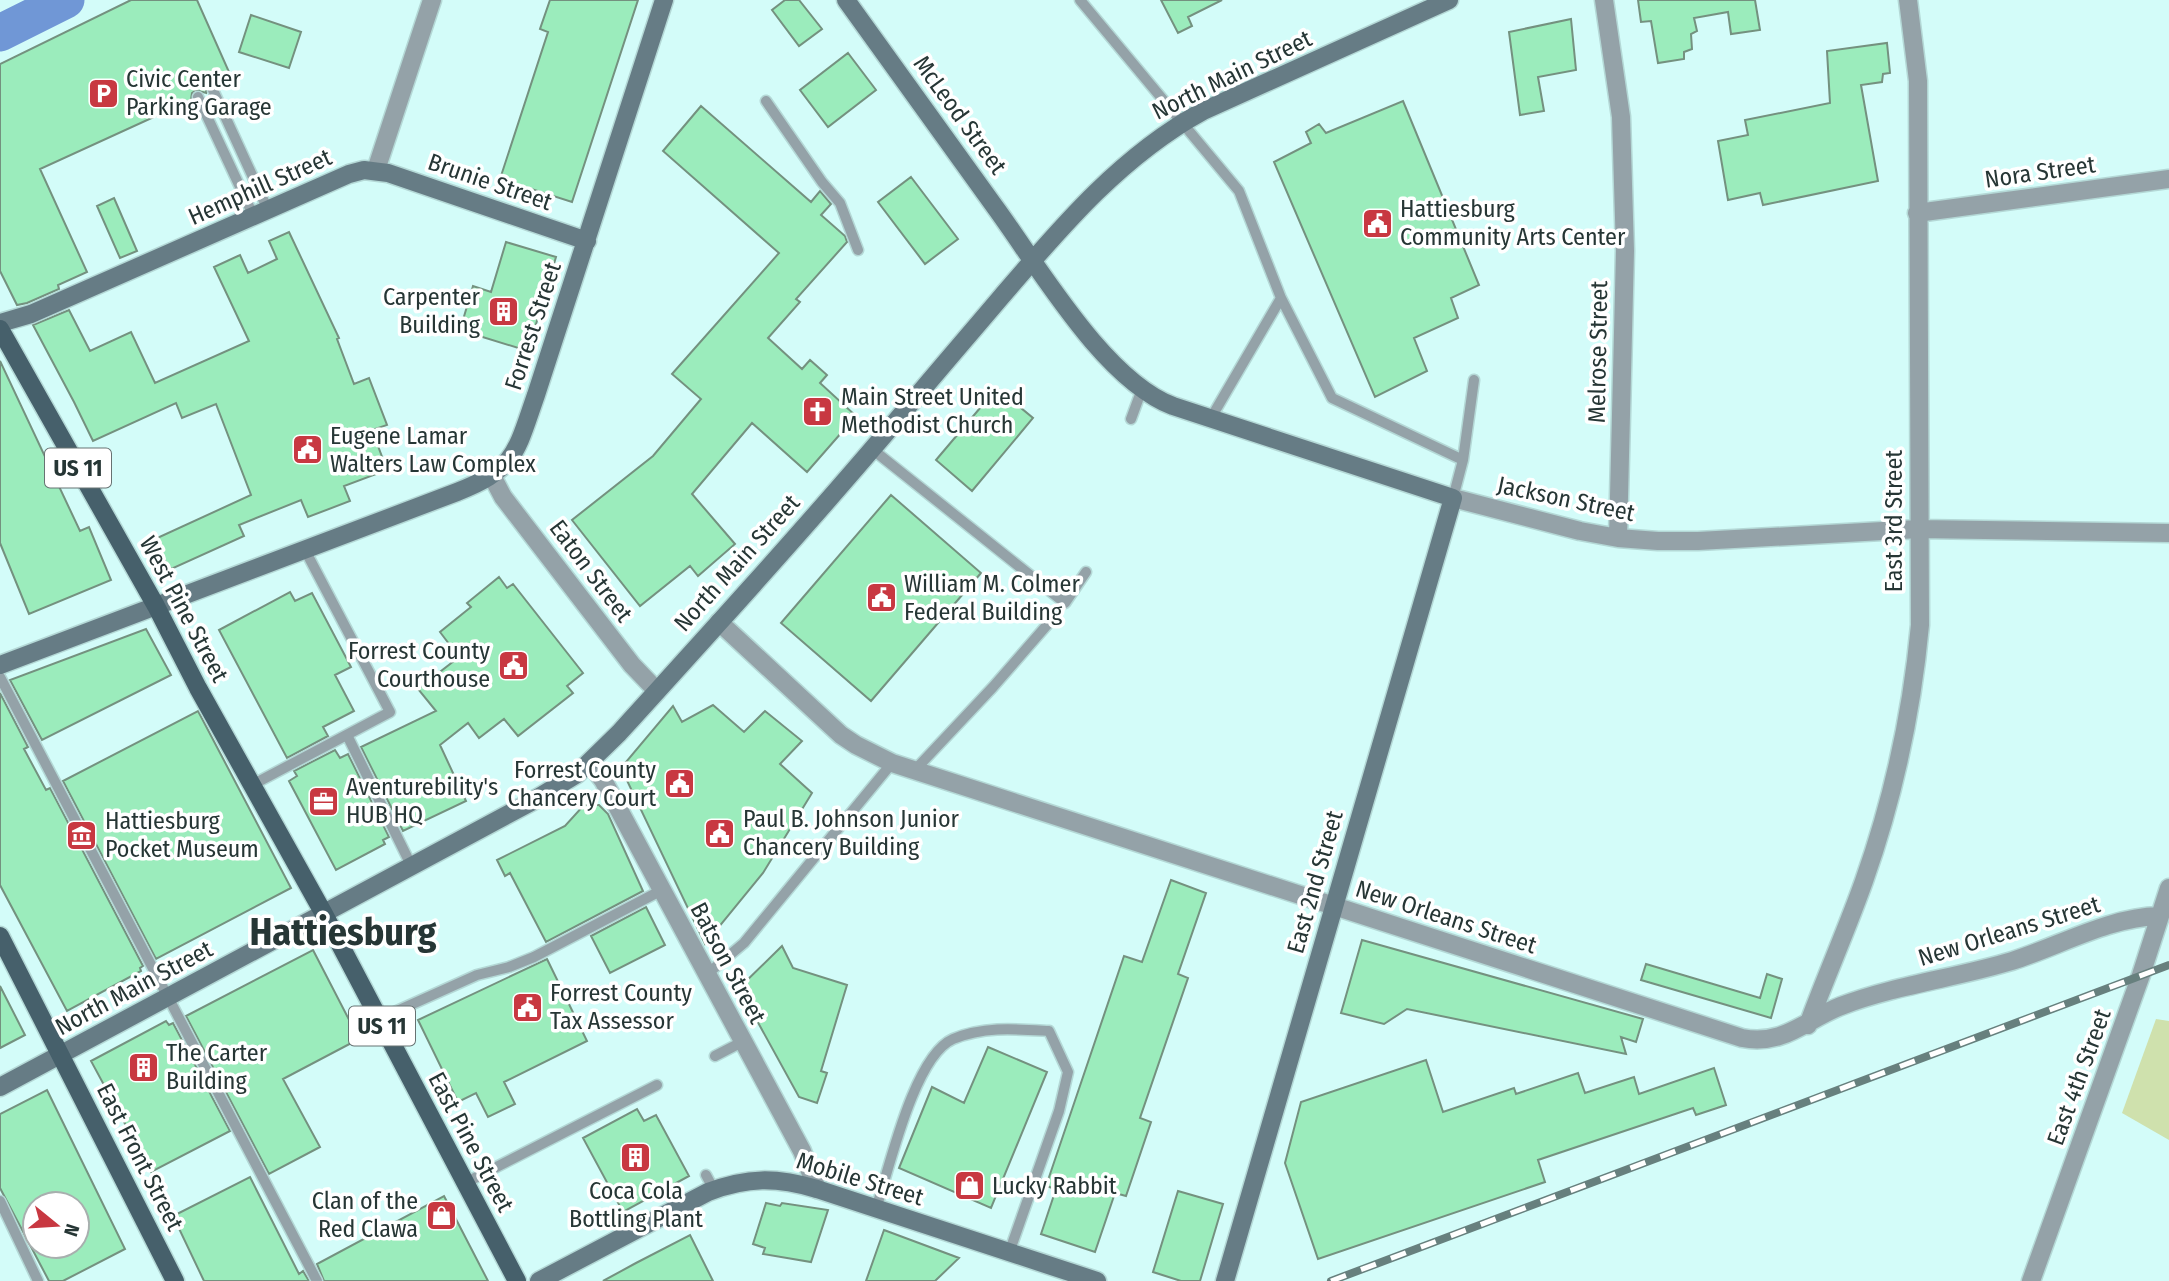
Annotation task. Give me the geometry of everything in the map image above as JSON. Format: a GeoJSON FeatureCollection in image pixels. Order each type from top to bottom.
{"type":"FeatureCollection","features":[{"type":"Feature","properties":{"kind":"main road","name":"West Pine Street"},"geometry":{"type":"LineString","coordinates":[[0,329],[156,606],[324,914]]}},
{"type":"Feature","properties":{"kind":"main road","name":"East Pine Street"},"geometry":{"type":"LineString","coordinates":[[324,914],[517,1281]]}},
{"type":"Feature","properties":{"kind":"main road","name":"East Front Street"},"geometry":{"type":"LineString","coordinates":[[0,936],[171,1280]]}},
{"type":"Feature","properties":{"kind":"street"},"geometry":{"type":"LineString","coordinates":[[376,170],[432,0]]}},
{"type":"Feature","properties":{"kind":"street","name":"Forrest Street"},"geometry":{"type":"LineString","coordinates":[[0,665],[469,488],[492,476],[509,462],[517,446],[587,241],[664,0]]}},
{"type":"Feature","properties":{"kind":"street","name":"McLeod Street"},"geometry":{"type":"LineString","coordinates":[[846,0],[1034,259]]}},
{"type":"Feature","properties":{"kind":"street","name":"North Main Street"},"geometry":{"type":"LineString","coordinates":[[0,1087],[412,867],[552,790],[590,763],[872,449],[1034,259],[1133,157],[1181,123],[1449,0]]}},
{"type":"Feature","properties":{"kind":"street","name":"Melrose Street"},"geometry":{"type":"LineString","coordinates":[[1604,0],[1621,117],[1625,251],[1618,538]]}},
{"type":"Feature","properties":{"kind":"street","name":"East 3rd Street"},"geometry":{"type":"LineString","coordinates":[[1808,1025],[1865,879],[1912,696],[1920,625],[1917,213],[1919,81],[1908,0]]}},
{"type":"Feature","properties":{"kind":"street","name":"Hemphill Street"},"geometry":{"type":"LineString","coordinates":[[0,323],[43,309],[349,174],[376,170]]}},
{"type":"Feature","properties":{"kind":"street","name":"Brunie Street"},"geometry":{"type":"LineString","coordinates":[[376,170],[587,241]]}},
{"type":"Feature","properties":{"kind":"street","name":"Nora Street"},"geometry":{"type":"LineString","coordinates":[[1917,213],[2169,179]]}},
{"type":"Feature","properties":{"kind":"street","name":"Jackson Street"},"geometry":{"type":"LineString","coordinates":[[1034,259],[1101,351],[1116,368],[1156,400],[1453,498],[1539,522],[1618,538],[1698,541],[1919,529],[2169,533]]}},
{"type":"Feature","properties":{"kind":"street","name":"Eaton Street"},"geometry":{"type":"LineString","coordinates":[[492,476],[506,500],[624,654],[657,691]]}},
{"type":"Feature","properties":{"kind":"street","name":"East 2nd Street"},"geometry":{"type":"LineString","coordinates":[[1225,1281],[1453,498]]}},
{"type":"Feature","properties":{"kind":"street","name":"New Orleans Street"},"geometry":{"type":"LineString","coordinates":[[719,622],[841,735],[856,746],[892,763],[1729,1035],[1764,1040],[1784,1035],[1825,1014],[1863,999],[2012,961],[2127,919],[2159,916]]}},
{"type":"Feature","properties":{"kind":"street","name":"Batson Street"},"geometry":{"type":"LineString","coordinates":[[590,763],[603,780],[802,1151],[817,1189]]}},
{"type":"Feature","properties":{"kind":"street","name":"East 4th Street"},"geometry":{"type":"LineString","coordinates":[[2031,1281],[2141,975],[2169,888]]}},
{"type":"Feature","properties":{"kind":"street","name":"Mobile Street"},"geometry":{"type":"LineString","coordinates":[[539,1281],[710,1182],[762,1180],[782,1181],[817,1189],[1097,1281]]}},
{"type":"Feature","properties":{"kind":"lane"},"geometry":{"type":"LineString","coordinates":[[1080,0],[1239,191],[1281,298],[1332,398],[1463,460]]}},
{"type":"Feature","properties":{"kind":"lane"},"geometry":{"type":"LineString","coordinates":[[214,90],[261,214]]}},
{"type":"Feature","properties":{"kind":"lane"},"geometry":{"type":"LineString","coordinates":[[198,97],[261,214]]}},
{"type":"Feature","properties":{"kind":"lane"},"geometry":{"type":"LineString","coordinates":[[766,101],[822,182],[840,203],[858,250]]}},
{"type":"Feature","properties":{"kind":"lane"},"geometry":{"type":"LineString","coordinates":[[1211,418],[1281,298]]}},
{"type":"Feature","properties":{"kind":"lane"},"geometry":{"type":"LineString","coordinates":[[1453,498],[1463,460],[1474,380]]}},
{"type":"Feature","properties":{"kind":"lane"},"geometry":{"type":"LineString","coordinates":[[1131,419],[1142,389]]}},
{"type":"Feature","properties":{"kind":"lane"},"geometry":{"type":"LineString","coordinates":[[872,449],[1065,603],[1086,572]]}},
{"type":"Feature","properties":{"kind":"lane"},"geometry":{"type":"LineString","coordinates":[[252,785],[390,712],[305,550]]}},
{"type":"Feature","properties":{"kind":"lane"},"geometry":{"type":"LineString","coordinates":[[914,771],[1047,625]]}},
{"type":"Feature","properties":{"kind":"lane"},"geometry":{"type":"LineString","coordinates":[[0,677],[317,1281]]}},
{"type":"Feature","properties":{"kind":"lane"},"geometry":{"type":"LineString","coordinates":[[347,735],[412,867]]}},
{"type":"Feature","properties":{"kind":"lane"},"geometry":{"type":"LineString","coordinates":[[706,975],[751,935],[892,763]]}},
{"type":"Feature","properties":{"kind":"lane"},"geometry":{"type":"LineString","coordinates":[[379,1019],[467,979],[534,957],[662,890]]}},
{"type":"Feature","properties":{"kind":"lane"},"geometry":{"type":"LineString","coordinates":[[876,1209],[914,1090],[929,1060],[951,1040],[994,1028],[1049,1031],[1068,1072],[1059,1111],[1009,1252]]}},
{"type":"Feature","properties":{"kind":"lane"},"geometry":{"type":"LineString","coordinates":[[715,1056],[743,1042]]}},
{"type":"Feature","properties":{"kind":"lane"},"geometry":{"type":"LineString","coordinates":[[465,1183],[657,1085]]}},
{"type":"Feature","properties":{"kind":"lane"},"geometry":{"type":"LineString","coordinates":[[0,1201],[38,1281]]}},
{"type":"Feature","properties":{"kind":"green space"},"geometry":{"type":"Polygon","coordinates":[[[2156,1019],[2169,1021],[2169,1140],[2122,1113],[2156,1019]]]}},
{"type":"Feature","properties":{"kind":"building","name":"Civic Center Parking Garage"},"geometry":{"type":"Polygon","coordinates":[[[131,0],[197,0],[233,81],[220,87],[214,83],[209,84],[206,93],[196,90],[192,93],[191,100],[40,169],[87,272],[58,285],[59,289],[17,305],[0,271],[0,64],[131,0]]]}},
{"type":"Feature","properties":{"kind":"building"},"geometry":{"type":"Polygon","coordinates":[[[550,0],[638,0],[572,202],[500,179],[548,32],[540,29],[550,0]]]}},
{"type":"Feature","properties":{"kind":"building"},"geometry":{"type":"Polygon","coordinates":[[[785,0],[799,0],[822,29],[799,46],[772,10],[785,0]]]}},
{"type":"Feature","properties":{"kind":"building"},"geometry":{"type":"Polygon","coordinates":[[[1161,0],[1222,0],[1188,17],[1192,26],[1178,33],[1161,0]]]}},
{"type":"Feature","properties":{"kind":"building"},"geometry":{"type":"Polygon","coordinates":[[[1638,0],[1755,0],[1760,30],[1731,34],[1728,12],[1694,18],[1697,31],[1691,34],[1692,49],[1684,52],[1684,59],[1658,63],[1651,21],[1641,22],[1638,0]]]}},
{"type":"Feature","properties":{"kind":"building"},"geometry":{"type":"Polygon","coordinates":[[[251,15],[301,32],[289,68],[239,52],[251,15]]]}},
{"type":"Feature","properties":{"kind":"building"},"geometry":{"type":"Polygon","coordinates":[[[1571,19],[1576,70],[1538,77],[1544,111],[1520,115],[1509,32],[1571,19]]]}},
{"type":"Feature","properties":{"kind":"building"},"geometry":{"type":"Polygon","coordinates":[[[1887,43],[1890,73],[1883,74],[1882,82],[1861,85],[1878,181],[1763,205],[1760,193],[1728,200],[1718,141],[1748,135],[1745,120],[1830,103],[1827,51],[1887,43]]]}},
{"type":"Feature","properties":{"kind":"building"},"geometry":{"type":"Polygon","coordinates":[[[848,53],[876,90],[828,127],[800,90],[848,53]]]}},
{"type":"Feature","properties":{"kind":"building","name":"Hattiesburg Community Arts Center"},"geometry":{"type":"Polygon","coordinates":[[[1403,101],[1479,285],[1451,298],[1458,318],[1414,338],[1427,371],[1375,397],[1274,162],[1311,143],[1306,132],[1319,124],[1326,133],[1403,101]]]}},
{"type":"Feature","properties":{"kind":"building"},"geometry":{"type":"Polygon","coordinates":[[[701,106],[811,202],[820,191],[831,204],[821,215],[845,236],[847,242],[796,299],[800,302],[768,338],[802,369],[810,360],[827,375],[820,383],[856,416],[807,472],[752,423],[692,494],[735,544],[698,576],[690,566],[640,606],[572,520],[653,456],[701,399],[672,374],[779,253],[663,151],[701,106]]]}},
{"type":"Feature","properties":{"kind":"building"},"geometry":{"type":"Polygon","coordinates":[[[911,177],[958,239],[925,264],[878,202],[911,177]]]}},
{"type":"Feature","properties":{"kind":"building"},"geometry":{"type":"Polygon","coordinates":[[[114,198],[137,251],[120,258],[97,206],[114,198]]]}},
{"type":"Feature","properties":{"kind":"building"},"geometry":{"type":"Polygon","coordinates":[[[289,232],[339,338],[337,339],[354,384],[369,378],[387,425],[372,430],[387,470],[344,486],[350,501],[308,517],[301,500],[239,525],[244,536],[169,570],[155,539],[251,495],[216,404],[182,418],[176,403],[93,441],[33,325],[69,310],[90,351],[131,332],[155,383],[249,341],[214,267],[240,255],[248,273],[277,259],[269,241],[289,232]]]}},
{"type":"Feature","properties":{"kind":"building","name":"Carpenter Building"},"geometry":{"type":"Polygon","coordinates":[[[506,242],[556,257],[528,351],[460,330],[473,286],[491,292],[506,242]]]}},
{"type":"Feature","properties":{"kind":"building"},"geometry":{"type":"Polygon","coordinates":[[[0,361],[80,531],[89,527],[111,580],[29,614],[0,543],[0,361]]]}},
{"type":"Feature","properties":{"kind":"building"},"geometry":{"type":"Polygon","coordinates":[[[997,388],[1033,418],[972,491],[936,460],[997,388]]]}},
{"type":"Feature","properties":{"kind":"building","name":"William M. Colmer Federal Building"},"geometry":{"type":"Polygon","coordinates":[[[891,495],[981,573],[871,701],[781,623],[891,495]]]}},
{"type":"Feature","properties":{"kind":"building","name":"Forrest County Courthouse"},"geometry":{"type":"Polygon","coordinates":[[[499,577],[507,588],[513,584],[583,673],[567,686],[573,693],[518,736],[504,719],[479,738],[468,723],[440,745],[466,801],[403,831],[361,747],[436,711],[418,689],[459,657],[440,632],[471,607],[467,603],[499,577]]]}},
{"type":"Feature","properties":{"kind":"building"},"geometry":{"type":"Polygon","coordinates":[[[290,592],[295,601],[312,593],[351,667],[335,675],[354,711],[323,727],[328,736],[287,758],[219,630],[290,592]]]}},
{"type":"Feature","properties":{"kind":"building"},"geometry":{"type":"Polygon","coordinates":[[[146,629],[171,675],[42,740],[10,680],[146,629]]]}},
{"type":"Feature","properties":{"kind":"building"},"geometry":{"type":"Polygon","coordinates":[[[0,693],[28,747],[24,749],[46,790],[50,788],[143,966],[141,971],[67,1011],[0,885],[0,693]]]}},
{"type":"Feature","properties":{"kind":"building","name":"Paul B. Johnson Junior Chancery Building"},"geometry":{"type":"Polygon","coordinates":[[[713,705],[744,732],[765,711],[802,741],[780,764],[812,793],[763,873],[705,944],[621,768],[673,706],[682,722],[713,705]]]}},
{"type":"Feature","properties":{"kind":"building"},"geometry":{"type":"Polygon","coordinates":[[[198,711],[291,888],[156,959],[63,781],[198,711]]]}},
{"type":"Feature","properties":{"kind":"building"},"geometry":{"type":"Polygon","coordinates":[[[335,750],[340,758],[348,754],[389,837],[383,840],[385,844],[336,870],[289,781],[297,776],[294,771],[335,750]]]}},
{"type":"Feature","properties":{"kind":"building"},"geometry":{"type":"Polygon","coordinates":[[[584,805],[599,805],[608,814],[643,891],[546,942],[510,873],[505,876],[497,860],[565,826],[584,805]]]}},
{"type":"Feature","properties":{"kind":"building"},"geometry":{"type":"Polygon","coordinates":[[[1171,880],[1206,893],[1178,974],[1188,978],[1140,1118],[1151,1122],[1126,1196],[1115,1193],[1095,1252],[1041,1234],[1056,1189],[1046,1186],[1124,956],[1142,962],[1171,880]]]}},
{"type":"Feature","properties":{"kind":"building"},"geometry":{"type":"Polygon","coordinates":[[[646,907],[665,945],[610,973],[591,936],[646,907]]]}},
{"type":"Feature","properties":{"kind":"building"},"geometry":{"type":"Polygon","coordinates":[[[1362,940],[1643,1019],[1636,1042],[1621,1037],[1626,1054],[1407,1009],[1384,1024],[1341,1013],[1362,940]]]}},
{"type":"Feature","properties":{"kind":"building"},"geometry":{"type":"Polygon","coordinates":[[[782,946],[793,968],[847,985],[821,1071],[827,1073],[817,1103],[799,1097],[739,988],[782,946]]]}},
{"type":"Feature","properties":{"kind":"building"},"geometry":{"type":"Polygon","coordinates":[[[313,950],[359,1039],[283,1079],[320,1147],[269,1174],[186,1016],[313,950]]]}},
{"type":"Feature","properties":{"kind":"building"},"geometry":{"type":"Polygon","coordinates":[[[547,959],[587,1041],[504,1082],[515,1104],[488,1117],[476,1093],[458,1102],[418,1020],[547,959]]]}},
{"type":"Feature","properties":{"kind":"building"},"geometry":{"type":"Polygon","coordinates":[[[1646,964],[1760,998],[1767,974],[1782,979],[1771,1018],[1641,980],[1646,964]]]}},
{"type":"Feature","properties":{"kind":"building"},"geometry":{"type":"Polygon","coordinates":[[[0,986],[25,1035],[0,1048],[0,986]]]}},
{"type":"Feature","properties":{"kind":"building"},"geometry":{"type":"Polygon","coordinates":[[[166,1021],[169,1025],[173,1023],[230,1131],[151,1172],[91,1061],[166,1021]]]}},
{"type":"Feature","properties":{"kind":"building"},"geometry":{"type":"Polygon","coordinates":[[[988,1047],[1047,1072],[991,1208],[899,1168],[932,1087],[964,1103],[988,1047]]]}},
{"type":"Feature","properties":{"kind":"building"},"geometry":{"type":"Polygon","coordinates":[[[1426,1060],[1443,1112],[1514,1088],[1516,1094],[1578,1073],[1585,1093],[1634,1077],[1639,1094],[1714,1068],[1726,1105],[1696,1115],[1693,1108],[1538,1160],[1545,1182],[1318,1259],[1285,1163],[1301,1102],[1426,1060]]]}},
{"type":"Feature","properties":{"kind":"building"},"geometry":{"type":"Polygon","coordinates":[[[47,1090],[125,1249],[63,1281],[49,1281],[38,1260],[91,1260],[91,1190],[21,1190],[21,1228],[0,1188],[0,1114],[47,1090]]]}},
{"type":"Feature","properties":{"kind":"building","name":"Coca Cola Bottling Plant"},"geometry":{"type":"Polygon","coordinates":[[[637,1109],[644,1121],[656,1115],[689,1176],[623,1212],[583,1138],[637,1109]]]}},
{"type":"Feature","properties":{"kind":"building"},"geometry":{"type":"Polygon","coordinates":[[[250,1177],[299,1274],[303,1271],[309,1281],[204,1281],[173,1216],[250,1177]]]}},
{"type":"Feature","properties":{"kind":"building"},"geometry":{"type":"Polygon","coordinates":[[[1178,1191],[1223,1204],[1200,1281],[1181,1281],[1153,1272],[1178,1191]]]}},
{"type":"Feature","properties":{"kind":"building"},"geometry":{"type":"Polygon","coordinates":[[[444,1196],[488,1281],[324,1281],[317,1264],[444,1196]]]}},
{"type":"Feature","properties":{"kind":"building"},"geometry":{"type":"Polygon","coordinates":[[[766,1203],[828,1210],[811,1262],[763,1254],[765,1248],[753,1244],[766,1203]]]}},
{"type":"Feature","properties":{"kind":"building"},"geometry":{"type":"Polygon","coordinates":[[[884,1230],[959,1258],[935,1281],[866,1281],[884,1230]]]}},
{"type":"Feature","properties":{"kind":"building"},"geometry":{"type":"Polygon","coordinates":[[[690,1235],[713,1281],[603,1281],[636,1263],[690,1235]]]}},
{"type":"Feature","properties":{"kind":"waterway"},"geometry":{"type":"LineString","coordinates":[[0,33],[66,0]]}},
{"type":"Feature","properties":{"kind":"railway"},"geometry":{"type":"LineString","coordinates":[[1331,1281],[2169,965]]}},
{"type":"Feature","properties":{"kind":"place","name":"Civic Center Parking Garage"},"geometry":{"type":"Point","coordinates":[103,93]}},
{"type":"Feature","properties":{"kind":"place","name":"Hattiesburg Community Arts Center"},"geometry":{"type":"Point","coordinates":[1377,223]}},
{"type":"Feature","properties":{"kind":"place","name":"Carpenter Building"},"geometry":{"type":"Point","coordinates":[503,311]}},
{"type":"Feature","properties":{"kind":"place","name":"Main Street United Methodist Church"},"geometry":{"type":"Point","coordinates":[818,411]}},
{"type":"Feature","properties":{"kind":"place","name":"Eugene Lamar Walters Law Complex"},"geometry":{"type":"Point","coordinates":[307,450]}},
{"type":"Feature","properties":{"kind":"place","name":"William M. Colmer Federal Building"},"geometry":{"type":"Point","coordinates":[881,598]}},
{"type":"Feature","properties":{"kind":"place","name":"Forrest County Courthouse"},"geometry":{"type":"Point","coordinates":[513,665]}},
{"type":"Feature","properties":{"kind":"place","name":"Forrest County Chancery Court"},"geometry":{"type":"Point","coordinates":[679,784]}},
{"type":"Feature","properties":{"kind":"place","name":"Aventurebility's HUB HQ"},"geometry":{"type":"Point","coordinates":[323,801]}},
{"type":"Feature","properties":{"kind":"place","name":"Paul B. Johnson Junior Chancery Building"},"geometry":{"type":"Point","coordinates":[720,833]}},
{"type":"Feature","properties":{"kind":"place","name":"Hattiesburg Pocket Museum"},"geometry":{"type":"Point","coordinates":[82,835]}},
{"type":"Feature","properties":{"kind":"place","name":"Forrest County Tax Assessor"},"geometry":{"type":"Point","coordinates":[527,1007]}},
{"type":"Feature","properties":{"kind":"place","name":"The Carter Building"},"geometry":{"type":"Point","coordinates":[143,1067]}},
{"type":"Feature","properties":{"kind":"place","name":"Coca Cola Bottling Plant"},"geometry":{"type":"Point","coordinates":[636,1157]}},
{"type":"Feature","properties":{"kind":"place","name":"Lucky Rabbit"},"geometry":{"type":"Point","coordinates":[969,1186]}},
{"type":"Feature","properties":{"kind":"place","name":"Clan of the Red Clawa"},"geometry":{"type":"Point","coordinates":[441,1215]}},
{"type":"Feature","properties":{"kind":"district","name":"Hattiesburg"},"geometry":{"type":"Point","coordinates":[343,932]}}]}
